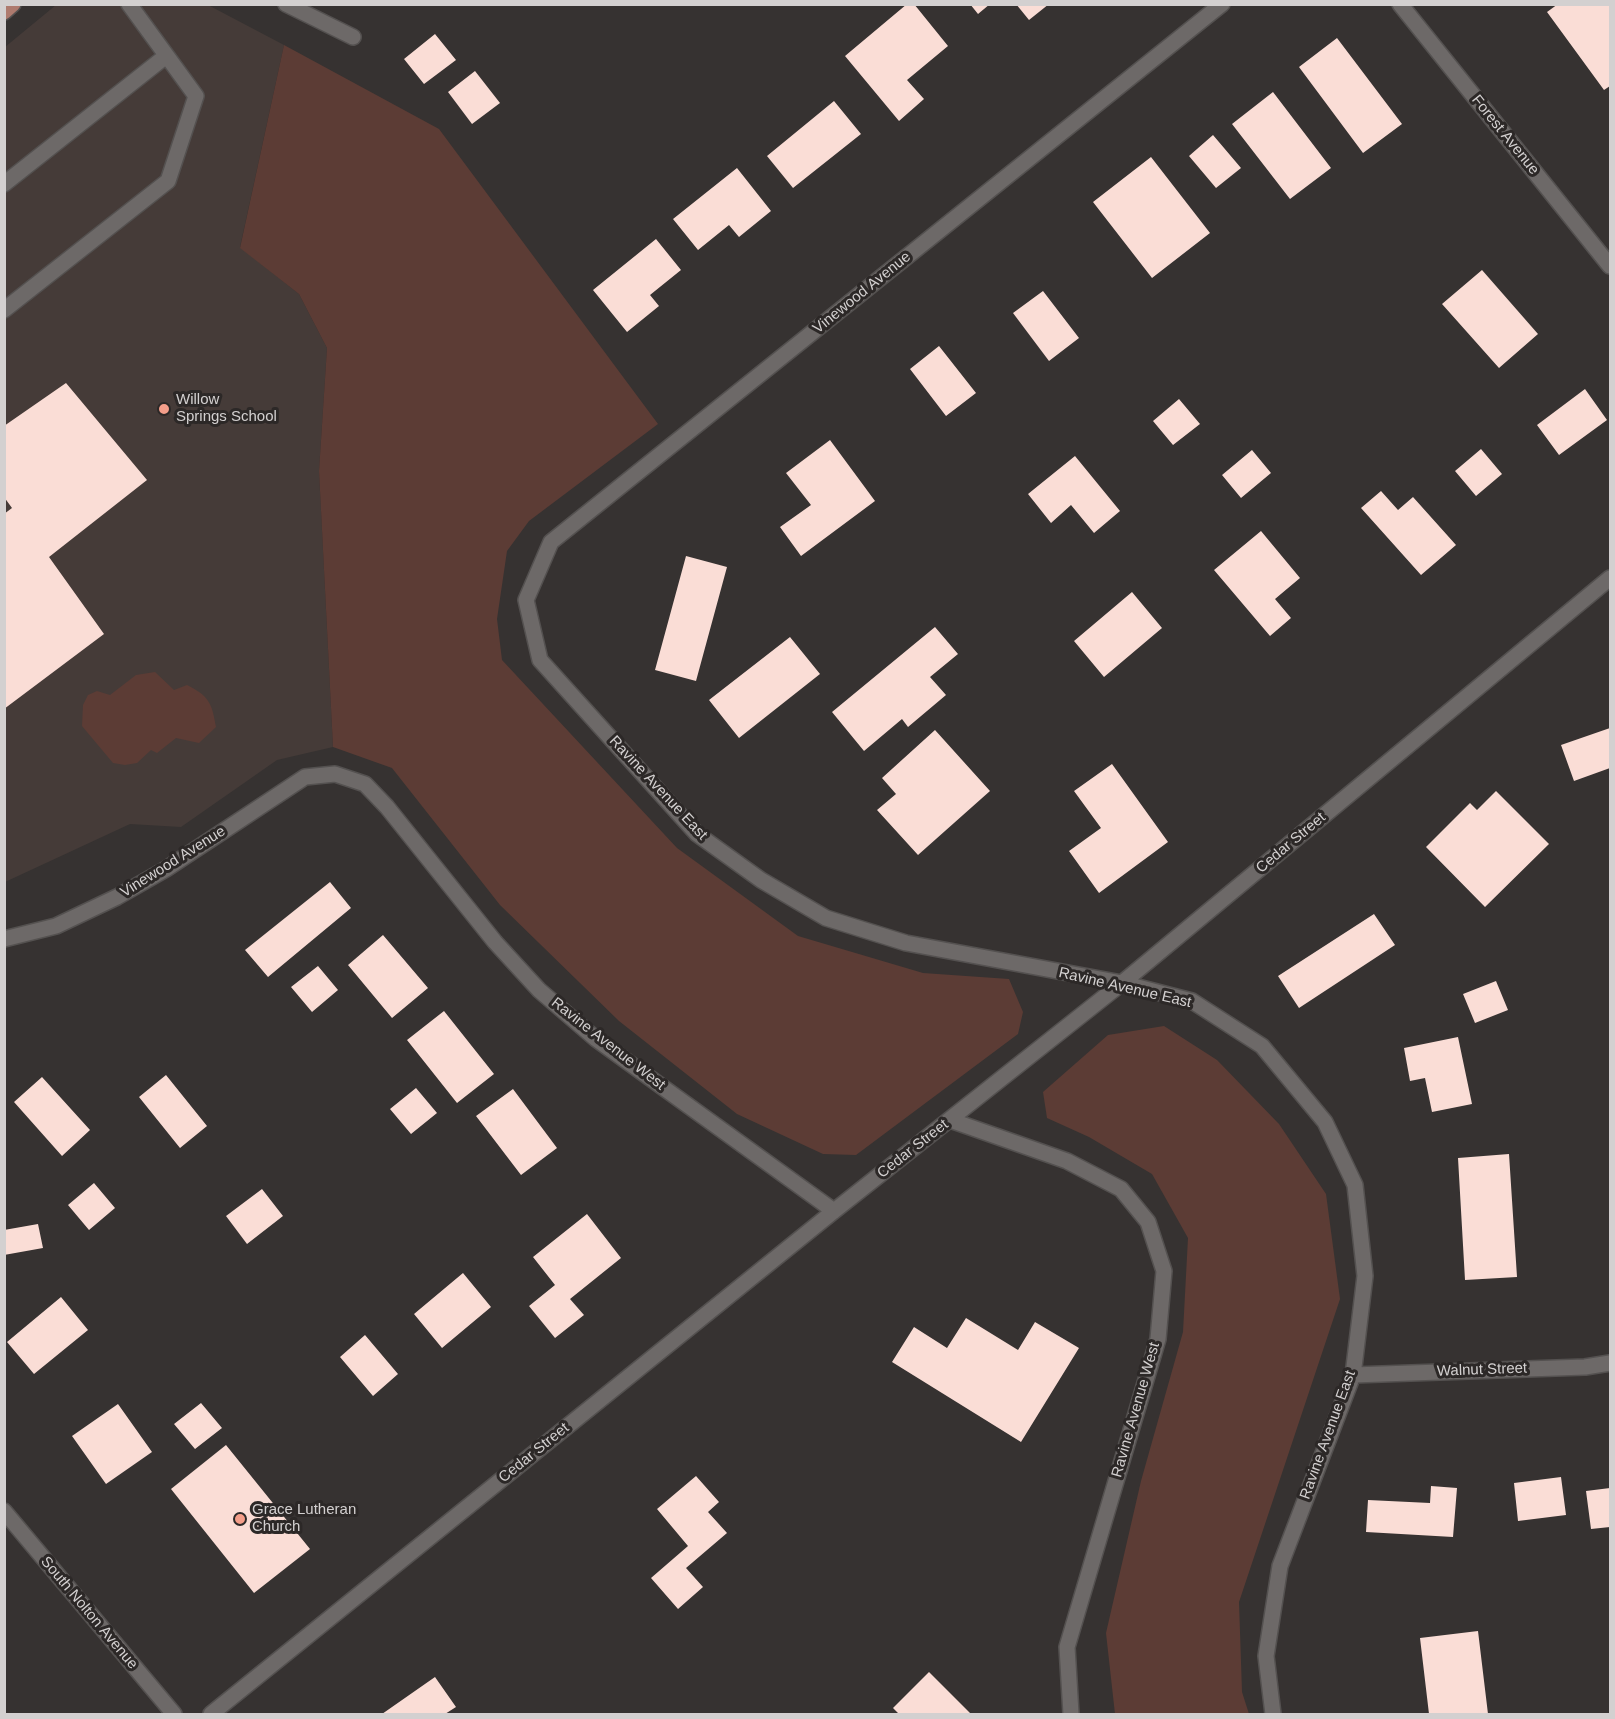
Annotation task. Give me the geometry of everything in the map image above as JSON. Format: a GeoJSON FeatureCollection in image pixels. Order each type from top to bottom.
{"type":"FeatureCollection","features":[{"type":"Feature","properties":{"kind":"main road"},"geometry":{"type":"LineString","coordinates":[[4,12],[13,4]]}},
{"type":"Feature","properties":{"kind":"street"},"geometry":{"type":"LineString","coordinates":[[4,310],[168,182],[196,96],[129,4]]}},
{"type":"Feature","properties":{"kind":"street"},"geometry":{"type":"LineString","coordinates":[[286,4],[353,37]]}},
{"type":"Feature","properties":{"kind":"street","name":"Vinewood Avenue"},"geometry":{"type":"LineString","coordinates":[[526,600],[551,542],[1222,4]]}},
{"type":"Feature","properties":{"kind":"street","name":"Forest Avenue"},"geometry":{"type":"LineString","coordinates":[[1400,4],[1611,266]]}},
{"type":"Feature","properties":{"kind":"street"},"geometry":{"type":"LineString","coordinates":[[4,184],[166,56]]}},
{"type":"Feature","properties":{"kind":"street","name":"Cedar Street"},"geometry":{"type":"LineString","coordinates":[[211,1714],[834,1211],[1122,984],[1611,578]]}},
{"type":"Feature","properties":{"kind":"street","name":"Ravine Avenue East"},"geometry":{"type":"LineString","coordinates":[[526,600],[540,660],[697,834],[761,880],[826,918],[906,944],[1122,984],[1192,1001],[1262,1046],[1325,1122],[1355,1185],[1365,1276],[1353,1375],[1280,1566],[1266,1656],[1273,1714]]}},
{"type":"Feature","properties":{"kind":"street","name":"Vinewood Avenue"},"geometry":{"type":"LineString","coordinates":[[4,939],[56,926],[117,897],[166,869],[305,777],[335,774]]}},
{"type":"Feature","properties":{"kind":"street","name":"Ravine Avenue West"},"geometry":{"type":"LineString","coordinates":[[335,774],[365,784],[387,807],[495,942],[539,990],[596,1039],[834,1211]]}},
{"type":"Feature","properties":{"kind":"street","name":"Ravine Avenue West"},"geometry":{"type":"LineString","coordinates":[[950,1120],[1067,1161],[1121,1189],[1148,1222],[1164,1271],[1158,1339],[1067,1647],[1071,1714]]}},
{"type":"Feature","properties":{"kind":"street","name":"Walnut Street"},"geometry":{"type":"LineString","coordinates":[[1353,1375],[1611,1363]]}},
{"type":"Feature","properties":{"kind":"street","name":"South Nolton Avenue"},"geometry":{"type":"LineString","coordinates":[[4,1511],[174,1714]]}},
{"type":"Feature","properties":{"kind":"shaded area","name":"Willow Springs School"},"geometry":{"type":"Polygon","coordinates":[[[56,5],[208,5],[284,45],[240,247],[299,294],[327,348],[319,471],[333,747],[277,760],[181,827],[130,824],[5,882],[5,47],[56,5]]]}},
{"type":"Feature","properties":{"kind":"shaded area"},"geometry":{"type":"Polygon","coordinates":[[[284,45],[439,129],[658,424],[529,521],[507,551],[497,619],[502,660],[677,848],[798,936],[923,973],[1009,979],[1023,1012],[1018,1034],[856,1155],[823,1154],[737,1114],[619,1021],[500,905],[392,768],[333,747],[319,471],[327,348],[299,294],[240,248],[284,45]]]}},
{"type":"Feature","properties":{"kind":"shaded area"},"geometry":{"type":"Polygon","coordinates":[[[155,672],[174,690],[187,685],[205,697],[211,706],[216,727],[199,743],[176,738],[157,753],[151,750],[137,763],[125,765],[113,763],[82,726],[83,705],[88,695],[97,691],[110,695],[136,675],[155,672]]]}},
{"type":"Feature","properties":{"kind":"shaded area"},"geometry":{"type":"Polygon","coordinates":[[[1164,1026],[1217,1060],[1279,1124],[1326,1194],[1340,1299],[1239,1602],[1242,1692],[1249,1714],[1115,1714],[1106,1633],[1141,1481],[1183,1332],[1188,1238],[1152,1174],[1089,1137],[1047,1118],[1043,1092],[1108,1035],[1164,1026]]]}},
{"type":"Feature","properties":{"kind":"building"},"geometry":{"type":"Polygon","coordinates":[[[907,4],[914,4],[948,46],[907,80],[924,99],[899,121],[845,56],[907,4]]]}},
{"type":"Feature","properties":{"kind":"building"},"geometry":{"type":"Polygon","coordinates":[[[970,4],[990,4],[978,14],[970,4]]]}},
{"type":"Feature","properties":{"kind":"building"},"geometry":{"type":"Polygon","coordinates":[[[1016,4],[1049,4],[1029,20],[1016,4]]]}},
{"type":"Feature","properties":{"kind":"building"},"geometry":{"type":"Polygon","coordinates":[[[1558,4],[1610,4],[1610,86],[1604,90],[1547,12],[1558,4]]]}},
{"type":"Feature","properties":{"kind":"building"},"geometry":{"type":"Polygon","coordinates":[[[435,34],[456,60],[424,84],[404,59],[435,34]]]}},
{"type":"Feature","properties":{"kind":"building"},"geometry":{"type":"Polygon","coordinates":[[[1337,38],[1402,124],[1363,153],[1299,67],[1337,38]]]}},
{"type":"Feature","properties":{"kind":"building"},"geometry":{"type":"Polygon","coordinates":[[[475,71],[500,103],[472,124],[448,92],[475,71]]]}},
{"type":"Feature","properties":{"kind":"building"},"geometry":{"type":"Polygon","coordinates":[[[1273,92],[1331,168],[1290,199],[1232,124],[1273,92]]]}},
{"type":"Feature","properties":{"kind":"building"},"geometry":{"type":"Polygon","coordinates":[[[834,101],[861,134],[793,188],[767,156],[834,101]]]}},
{"type":"Feature","properties":{"kind":"building"},"geometry":{"type":"Polygon","coordinates":[[[1213,135],[1241,168],[1216,188],[1189,156],[1213,135]]]}},
{"type":"Feature","properties":{"kind":"building"},"geometry":{"type":"Polygon","coordinates":[[[1151,157],[1210,233],[1152,278],[1093,202],[1151,157]]]}},
{"type":"Feature","properties":{"kind":"building"},"geometry":{"type":"Polygon","coordinates":[[[737,168],[771,211],[739,237],[729,225],[698,250],[673,219],[737,168]]]}},
{"type":"Feature","properties":{"kind":"building"},"geometry":{"type":"Polygon","coordinates":[[[656,239],[681,270],[650,295],[659,306],[627,332],[593,290],[656,239]]]}},
{"type":"Feature","properties":{"kind":"building"},"geometry":{"type":"Polygon","coordinates":[[[1482,270],[1538,334],[1499,368],[1442,304],[1482,270]]]}},
{"type":"Feature","properties":{"kind":"building"},"geometry":{"type":"Polygon","coordinates":[[[1043,291],[1079,338],[1049,361],[1013,313],[1043,291]]]}},
{"type":"Feature","properties":{"kind":"building"},"geometry":{"type":"Polygon","coordinates":[[[939,346],[976,393],[946,416],[910,369],[939,346]]]}},
{"type":"Feature","properties":{"kind":"building"},"geometry":{"type":"Polygon","coordinates":[[[66,383],[147,480],[49,557],[104,634],[4,709],[4,514],[12,508],[4,497],[4,426],[66,383]]]}},
{"type":"Feature","properties":{"kind":"building"},"geometry":{"type":"Polygon","coordinates":[[[1585,389],[1607,420],[1559,455],[1537,425],[1585,389]]]}},
{"type":"Feature","properties":{"kind":"building"},"geometry":{"type":"Polygon","coordinates":[[[1179,399],[1200,424],[1173,445],[1153,421],[1179,399]]]}},
{"type":"Feature","properties":{"kind":"building"},"geometry":{"type":"Polygon","coordinates":[[[830,440],[875,501],[801,556],[780,527],[811,505],[786,473],[830,440]]]}},
{"type":"Feature","properties":{"kind":"building"},"geometry":{"type":"Polygon","coordinates":[[[1481,449],[1502,474],[1476,496],[1455,471],[1481,449]]]}},
{"type":"Feature","properties":{"kind":"building"},"geometry":{"type":"Polygon","coordinates":[[[1252,450],[1271,473],[1241,498],[1222,475],[1252,450]]]}},
{"type":"Feature","properties":{"kind":"building"},"geometry":{"type":"Polygon","coordinates":[[[1075,456],[1120,511],[1094,533],[1071,505],[1051,523],[1028,494],[1075,456]]]}},
{"type":"Feature","properties":{"kind":"building"},"geometry":{"type":"Polygon","coordinates":[[[1381,491],[1398,510],[1413,497],[1456,545],[1421,575],[1361,508],[1381,491]]]}},
{"type":"Feature","properties":{"kind":"building"},"geometry":{"type":"Polygon","coordinates":[[[1261,531],[1300,578],[1275,599],[1291,618],[1270,636],[1214,570],[1261,531]]]}},
{"type":"Feature","properties":{"kind":"building"},"geometry":{"type":"Polygon","coordinates":[[[686,556],[727,567],[696,681],[655,670],[686,556]]]}},
{"type":"Feature","properties":{"kind":"building"},"geometry":{"type":"Polygon","coordinates":[[[1132,592],[1162,628],[1104,677],[1074,641],[1132,592]]]}},
{"type":"Feature","properties":{"kind":"building"},"geometry":{"type":"Polygon","coordinates":[[[935,627],[958,654],[930,677],[946,695],[908,727],[902,719],[864,751],[832,712],[935,627]]]}},
{"type":"Feature","properties":{"kind":"building"},"geometry":{"type":"Polygon","coordinates":[[[790,637],[820,674],[739,738],[709,700],[790,637]]]}},
{"type":"Feature","properties":{"kind":"building"},"geometry":{"type":"Polygon","coordinates":[[[1610,728],[1610,768],[1574,781],[1561,745],[1610,728]]]}},
{"type":"Feature","properties":{"kind":"building"},"geometry":{"type":"Polygon","coordinates":[[[935,730],[990,791],[918,855],[877,810],[896,794],[882,778],[935,730]]]}},
{"type":"Feature","properties":{"kind":"building"},"geometry":{"type":"Polygon","coordinates":[[[1112,764],[1168,842],[1099,893],[1069,851],[1101,828],[1074,791],[1112,764]]]}},
{"type":"Feature","properties":{"kind":"building"},"geometry":{"type":"Polygon","coordinates":[[[1496,791],[1549,844],[1485,907],[1426,847],[1470,803],[1477,810],[1496,791]]]}},
{"type":"Feature","properties":{"kind":"building"},"geometry":{"type":"Polygon","coordinates":[[[330,882],[351,908],[268,977],[245,950],[330,882]]]}},
{"type":"Feature","properties":{"kind":"building"},"geometry":{"type":"Polygon","coordinates":[[[1374,914],[1395,945],[1299,1008],[1278,976],[1374,914]]]}},
{"type":"Feature","properties":{"kind":"building"},"geometry":{"type":"Polygon","coordinates":[[[383,935],[428,988],[392,1018],[348,965],[383,935]]]}},
{"type":"Feature","properties":{"kind":"building"},"geometry":{"type":"Polygon","coordinates":[[[318,966],[338,990],[312,1012],[291,987],[318,966]]]}},
{"type":"Feature","properties":{"kind":"building"},"geometry":{"type":"Polygon","coordinates":[[[1496,981],[1508,1010],[1475,1023],[1463,994],[1496,981]]]}},
{"type":"Feature","properties":{"kind":"building"},"geometry":{"type":"Polygon","coordinates":[[[444,1011],[494,1074],[457,1103],[407,1040],[444,1011]]]}},
{"type":"Feature","properties":{"kind":"building"},"geometry":{"type":"Polygon","coordinates":[[[1458,1037],[1472,1104],[1432,1112],[1425,1078],[1410,1081],[1404,1048],[1458,1037]]]}},
{"type":"Feature","properties":{"kind":"building"},"geometry":{"type":"Polygon","coordinates":[[[166,1075],[207,1126],[180,1148],[139,1097],[166,1075]]]}},
{"type":"Feature","properties":{"kind":"building"},"geometry":{"type":"Polygon","coordinates":[[[42,1077],[90,1130],[62,1156],[14,1102],[42,1077]]]}},
{"type":"Feature","properties":{"kind":"building"},"geometry":{"type":"Polygon","coordinates":[[[416,1088],[437,1113],[411,1134],[390,1109],[416,1088]]]}},
{"type":"Feature","properties":{"kind":"building"},"geometry":{"type":"Polygon","coordinates":[[[513,1089],[557,1148],[521,1175],[476,1116],[513,1089]]]}},
{"type":"Feature","properties":{"kind":"building"},"geometry":{"type":"Polygon","coordinates":[[[1509,1154],[1517,1277],[1465,1280],[1458,1158],[1509,1154]]]}},
{"type":"Feature","properties":{"kind":"building"},"geometry":{"type":"Polygon","coordinates":[[[94,1183],[115,1208],[89,1230],[68,1205],[94,1183]]]}},
{"type":"Feature","properties":{"kind":"building"},"geometry":{"type":"Polygon","coordinates":[[[262,1189],[283,1216],[247,1244],[226,1216],[262,1189]]]}},
{"type":"Feature","properties":{"kind":"building"},"geometry":{"type":"Polygon","coordinates":[[[587,1214],[621,1258],[570,1299],[584,1315],[555,1338],[529,1306],[555,1285],[533,1257],[587,1214]]]}},
{"type":"Feature","properties":{"kind":"building"},"geometry":{"type":"Polygon","coordinates":[[[38,1224],[43,1248],[4,1255],[4,1230],[38,1224]]]}},
{"type":"Feature","properties":{"kind":"building"},"geometry":{"type":"Polygon","coordinates":[[[463,1273],[491,1307],[442,1348],[414,1314],[463,1273]]]}},
{"type":"Feature","properties":{"kind":"building"},"geometry":{"type":"Polygon","coordinates":[[[61,1297],[88,1330],[34,1374],[7,1342],[61,1297]]]}},
{"type":"Feature","properties":{"kind":"building"},"geometry":{"type":"Polygon","coordinates":[[[966,1318],[1018,1350],[1035,1322],[1079,1348],[1021,1442],[892,1362],[914,1327],[947,1348],[966,1318]]]}},
{"type":"Feature","properties":{"kind":"building"},"geometry":{"type":"Polygon","coordinates":[[[365,1335],[398,1374],[373,1396],[340,1357],[365,1335]]]}},
{"type":"Feature","properties":{"kind":"building"},"geometry":{"type":"Polygon","coordinates":[[[201,1403],[222,1428],[195,1449],[174,1424],[201,1403]]]}},
{"type":"Feature","properties":{"kind":"building"},"geometry":{"type":"Polygon","coordinates":[[[118,1404],[152,1452],[106,1484],[72,1436],[118,1404]]]}},
{"type":"Feature","properties":{"kind":"building","name":"Grace Lutheran Church"},"geometry":{"type":"Polygon","coordinates":[[[226,1445],[310,1549],[254,1593],[171,1489],[226,1445]]]}},
{"type":"Feature","properties":{"kind":"building"},"geometry":{"type":"Polygon","coordinates":[[[696,1476],[719,1502],[708,1512],[727,1533],[686,1568],[703,1587],[678,1609],[651,1578],[688,1546],[657,1509],[696,1476]]]}},
{"type":"Feature","properties":{"kind":"building"},"geometry":{"type":"Polygon","coordinates":[[[1561,1477],[1566,1515],[1518,1521],[1514,1483],[1561,1477]]]}},
{"type":"Feature","properties":{"kind":"building"},"geometry":{"type":"Polygon","coordinates":[[[1431,1486],[1457,1488],[1453,1537],[1366,1532],[1368,1500],[1430,1503],[1431,1486]]]}},
{"type":"Feature","properties":{"kind":"building"},"geometry":{"type":"Polygon","coordinates":[[[1610,1488],[1610,1527],[1591,1529],[1586,1491],[1610,1488]]]}},
{"type":"Feature","properties":{"kind":"building"},"geometry":{"type":"Polygon","coordinates":[[[1478,1631],[1488,1714],[1429,1714],[1420,1638],[1478,1631]]]}},
{"type":"Feature","properties":{"kind":"building"},"geometry":{"type":"Polygon","coordinates":[[[929,1672],[971,1714],[899,1714],[893,1708],[929,1672]]]}},
{"type":"Feature","properties":{"kind":"building"},"geometry":{"type":"Polygon","coordinates":[[[435,1677],[456,1707],[445,1714],[382,1714],[435,1677]]]}},
{"type":"Feature","properties":{"kind":"place","name":"Willow Springs School"},"geometry":{"type":"Point","coordinates":[164,409]}},
{"type":"Feature","properties":{"kind":"place","name":"Grace Lutheran Church"},"geometry":{"type":"Point","coordinates":[240,1519]}}]}
